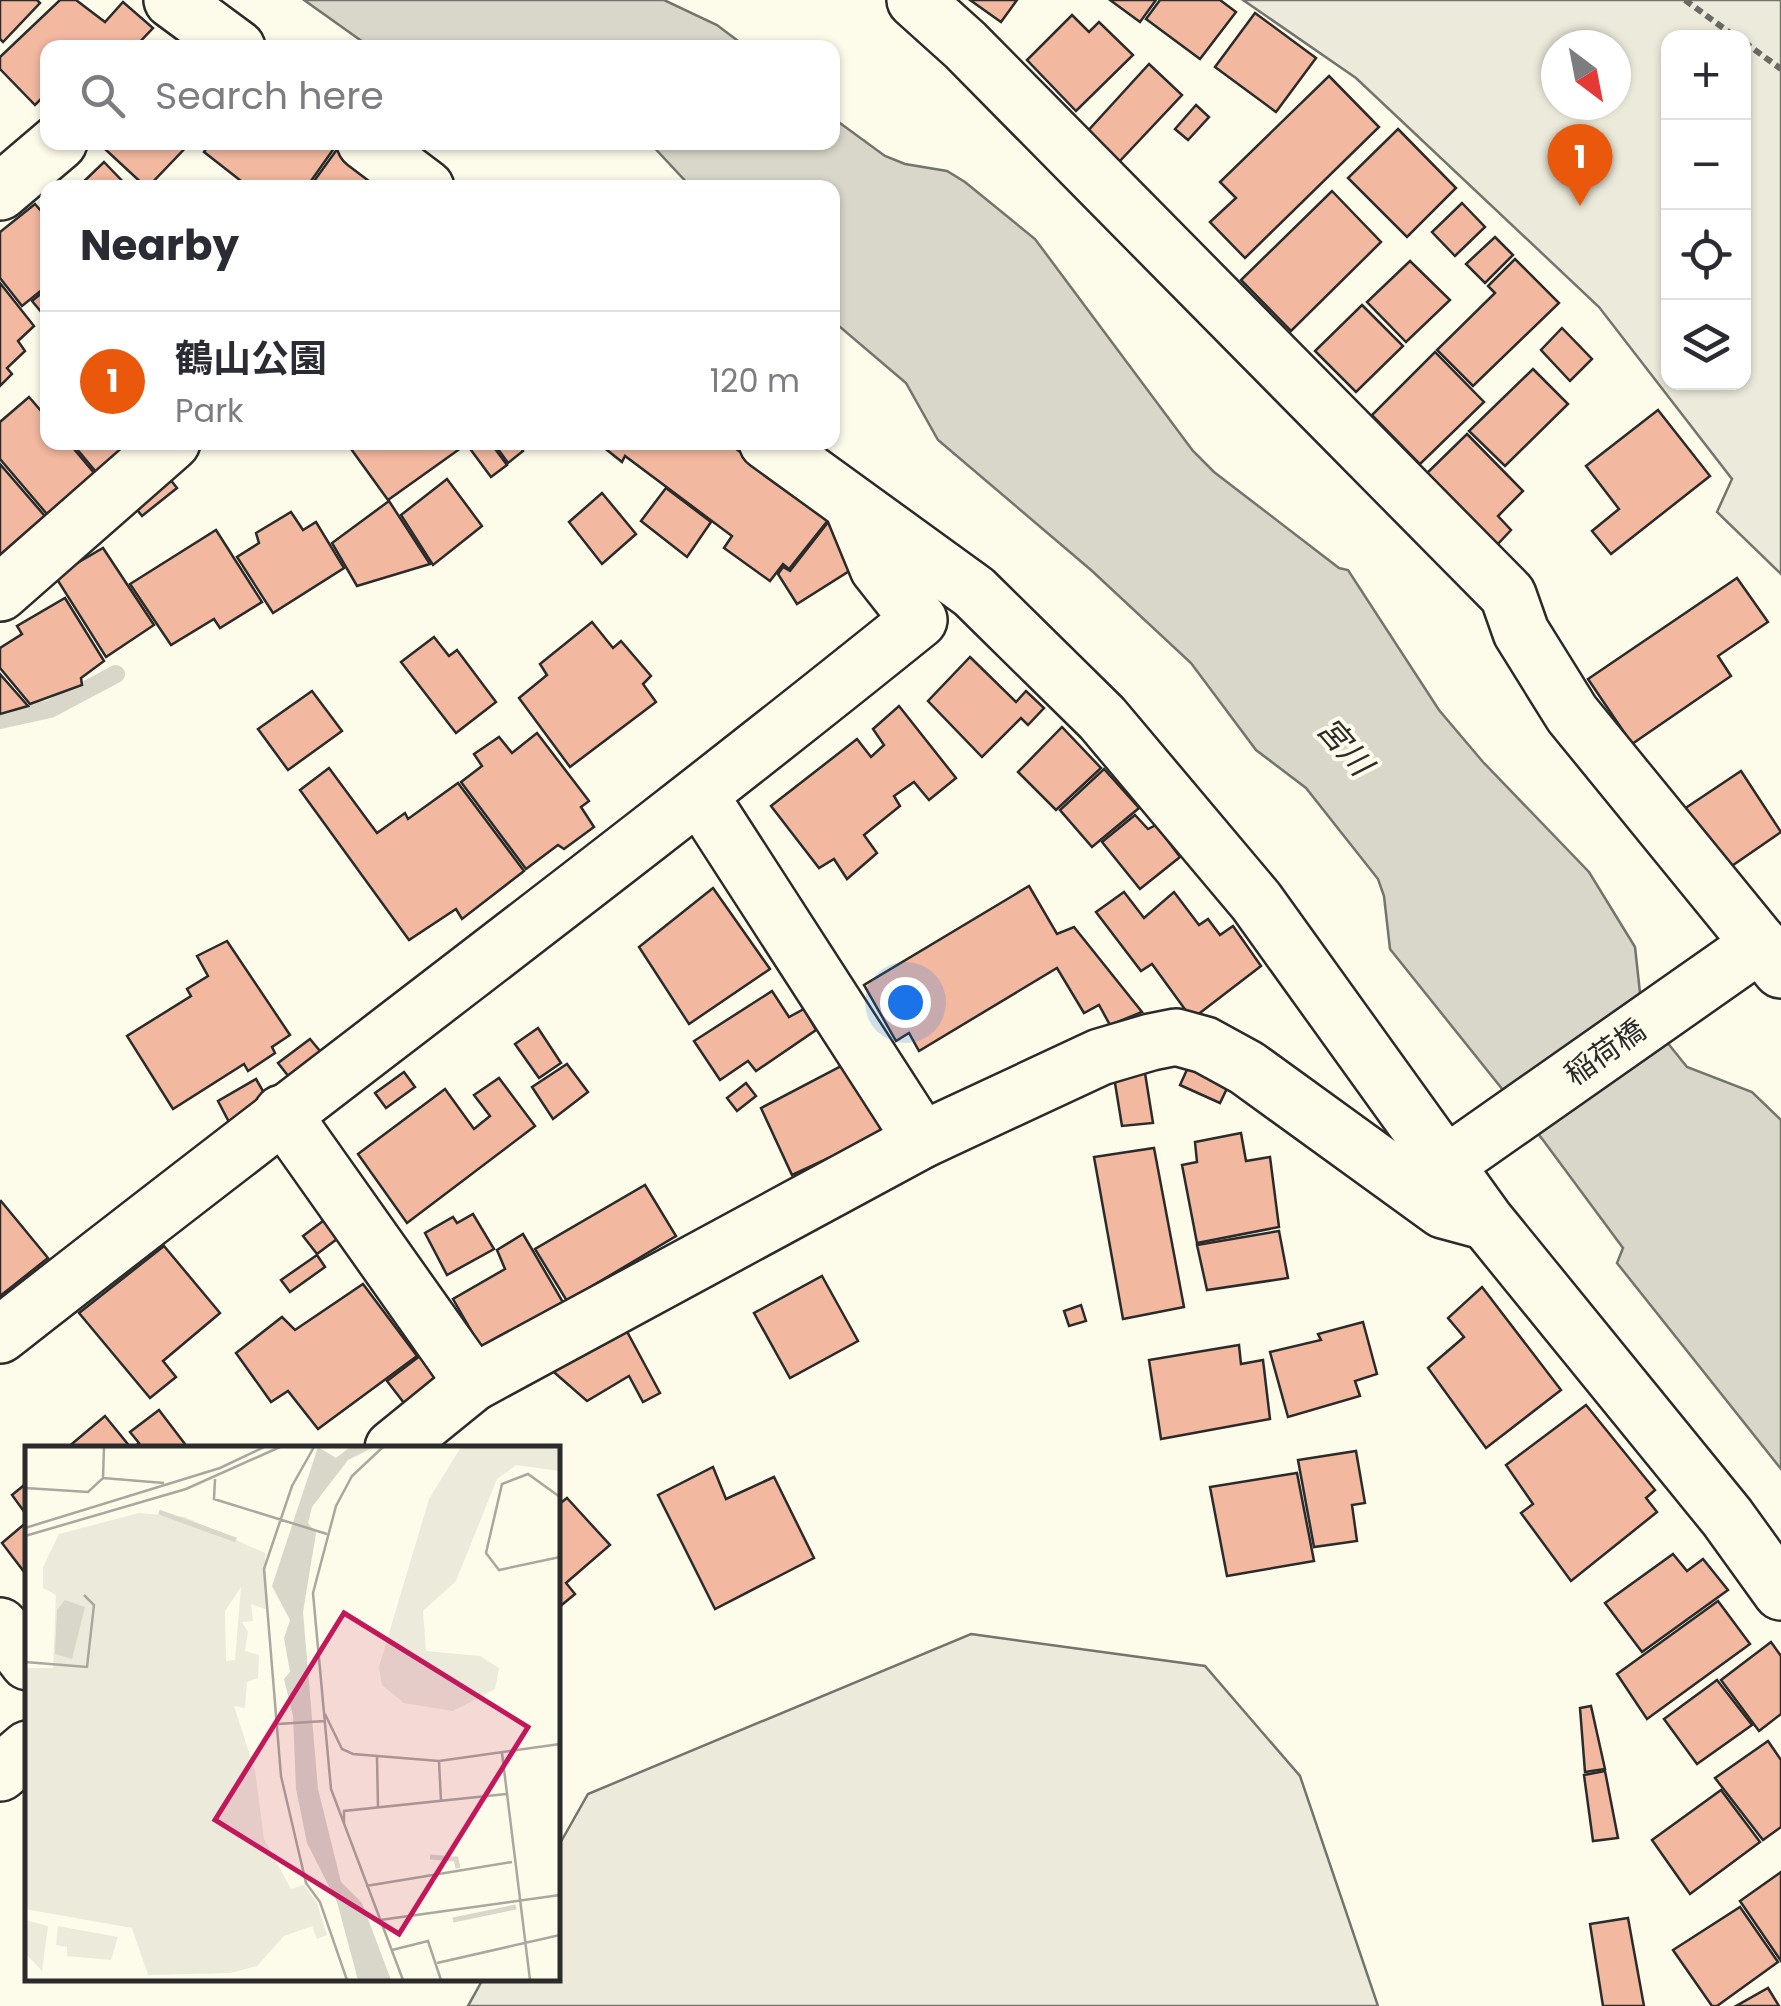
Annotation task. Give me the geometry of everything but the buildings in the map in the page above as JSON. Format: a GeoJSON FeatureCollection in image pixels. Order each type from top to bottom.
{"type":"FeatureCollection","features":[{"type":"Feature","properties":{"kind":"street"},"geometry":{"type":"LineString","coordinates":[[916,0],[1508,594],[1521,632],[1572,714],[1764,954]]}},
{"type":"Feature","properties":{"kind":"street"},"geometry":{"type":"LineString","coordinates":[[174,21],[218,40]]}},
{"type":"Feature","properties":{"kind":"street"},"geometry":{"type":"LineString","coordinates":[[0,192],[50,150]]}},
{"type":"Feature","properties":{"kind":"street"},"geometry":{"type":"LineString","coordinates":[[376,150],[415,180]]}},
{"type":"Feature","properties":{"kind":"street"},"geometry":{"type":"LineString","coordinates":[[0,593],[163,450]]}},
{"type":"Feature","properties":{"kind":"street"},"geometry":{"type":"LineString","coordinates":[[778,450],[974,592],[1102,718],[1256,900],[1452,1160],[1486,1221],[1727,1518],[1781,1592]]}},
{"type":"Feature","properties":{"kind":"street"},"geometry":{"type":"LineString","coordinates":[[0,1336],[282,1113],[700,796],[919,620],[878,568],[853,506]]}},
{"type":"Feature","properties":{"kind":"street"},"geometry":{"type":"LineString","coordinates":[[700,796],[922,1140]]}},
{"type":"Feature","properties":{"kind":"street","name":"稲荷橋"},"geometry":{"type":"LineString","coordinates":[[1452,1160],[1764,954]]}},
{"type":"Feature","properties":{"kind":"street"},"geometry":{"type":"LineString","coordinates":[[395,1446],[473,1383],[922,1140],[1100,1057],[1176,1037],[1205,1045],[1247,1068],[1444,1210],[1486,1221]]}},
{"type":"Feature","properties":{"kind":"street"},"geometry":{"type":"LineString","coordinates":[[282,1113],[473,1383]]}},
{"type":"Feature","properties":{"kind":"street"},"geometry":{"type":"LineString","coordinates":[[0,1626],[25,1658]]}},
{"type":"Feature","properties":{"kind":"street"},"geometry":{"type":"LineString","coordinates":[[0,1773],[25,1752]]}},
{"type":"Feature","properties":{"kind":"path"},"geometry":{"type":"LineString","coordinates":[[1685,0],[1726,30]]}},
{"type":"Feature","properties":{"kind":"path"},"geometry":{"type":"LineString","coordinates":[[1751,48],[1781,69]]}},
{"type":"Feature","properties":{"kind":"shaded area"},"geometry":{"type":"Polygon","coordinates":[[[1243,0],[1781,0],[1781,574],[1717,512],[1732,479],[1663,390],[1751,390],[1751,30],[1661,30],[1661,387],[1599,307],[1356,78],[1243,0]]]}},
{"type":"Feature","properties":{"kind":"shaded area"},"geometry":{"type":"Polygon","coordinates":[[[971,1634],[1205,1666],[1300,1776],[1378,2006],[468,2006],[482,1981],[560,1981],[560,1843],[588,1794],[971,1634]]]}},
{"type":"Feature","properties":{"kind":"water"},"geometry":{"type":"Polygon","coordinates":[[[304,0],[664,0],[717,25],[737,40],[360,40],[304,0]]]}},
{"type":"Feature","properties":{"kind":"water","name":"宮川"},"geometry":{"type":"Polygon","coordinates":[[[840,123],[885,156],[905,164],[947,171],[1035,239],[1193,451],[1214,472],[1339,568],[1348,570],[1439,710],[1483,762],[1589,872],[1635,947],[1642,1011],[1687,1067],[1752,1092],[1781,1120],[1781,1469],[1617,1263],[1623,1248],[1543,1140],[1390,949],[1384,896],[1378,879],[1306,788],[1256,750],[1191,663],[1091,570],[938,440],[906,383],[840,327],[840,180],[684,180],[657,150],[840,150],[840,123]]]}},
{"type":"Feature","properties":{"kind":"waterway"},"geometry":{"type":"LineString","coordinates":[[0,720],[50,709],[116,674]]}},
{"type":"Feature","properties":{"kind":"place","name":"鶴山公園"},"geometry":{"type":"Point","coordinates":[1580,206]}}]}
